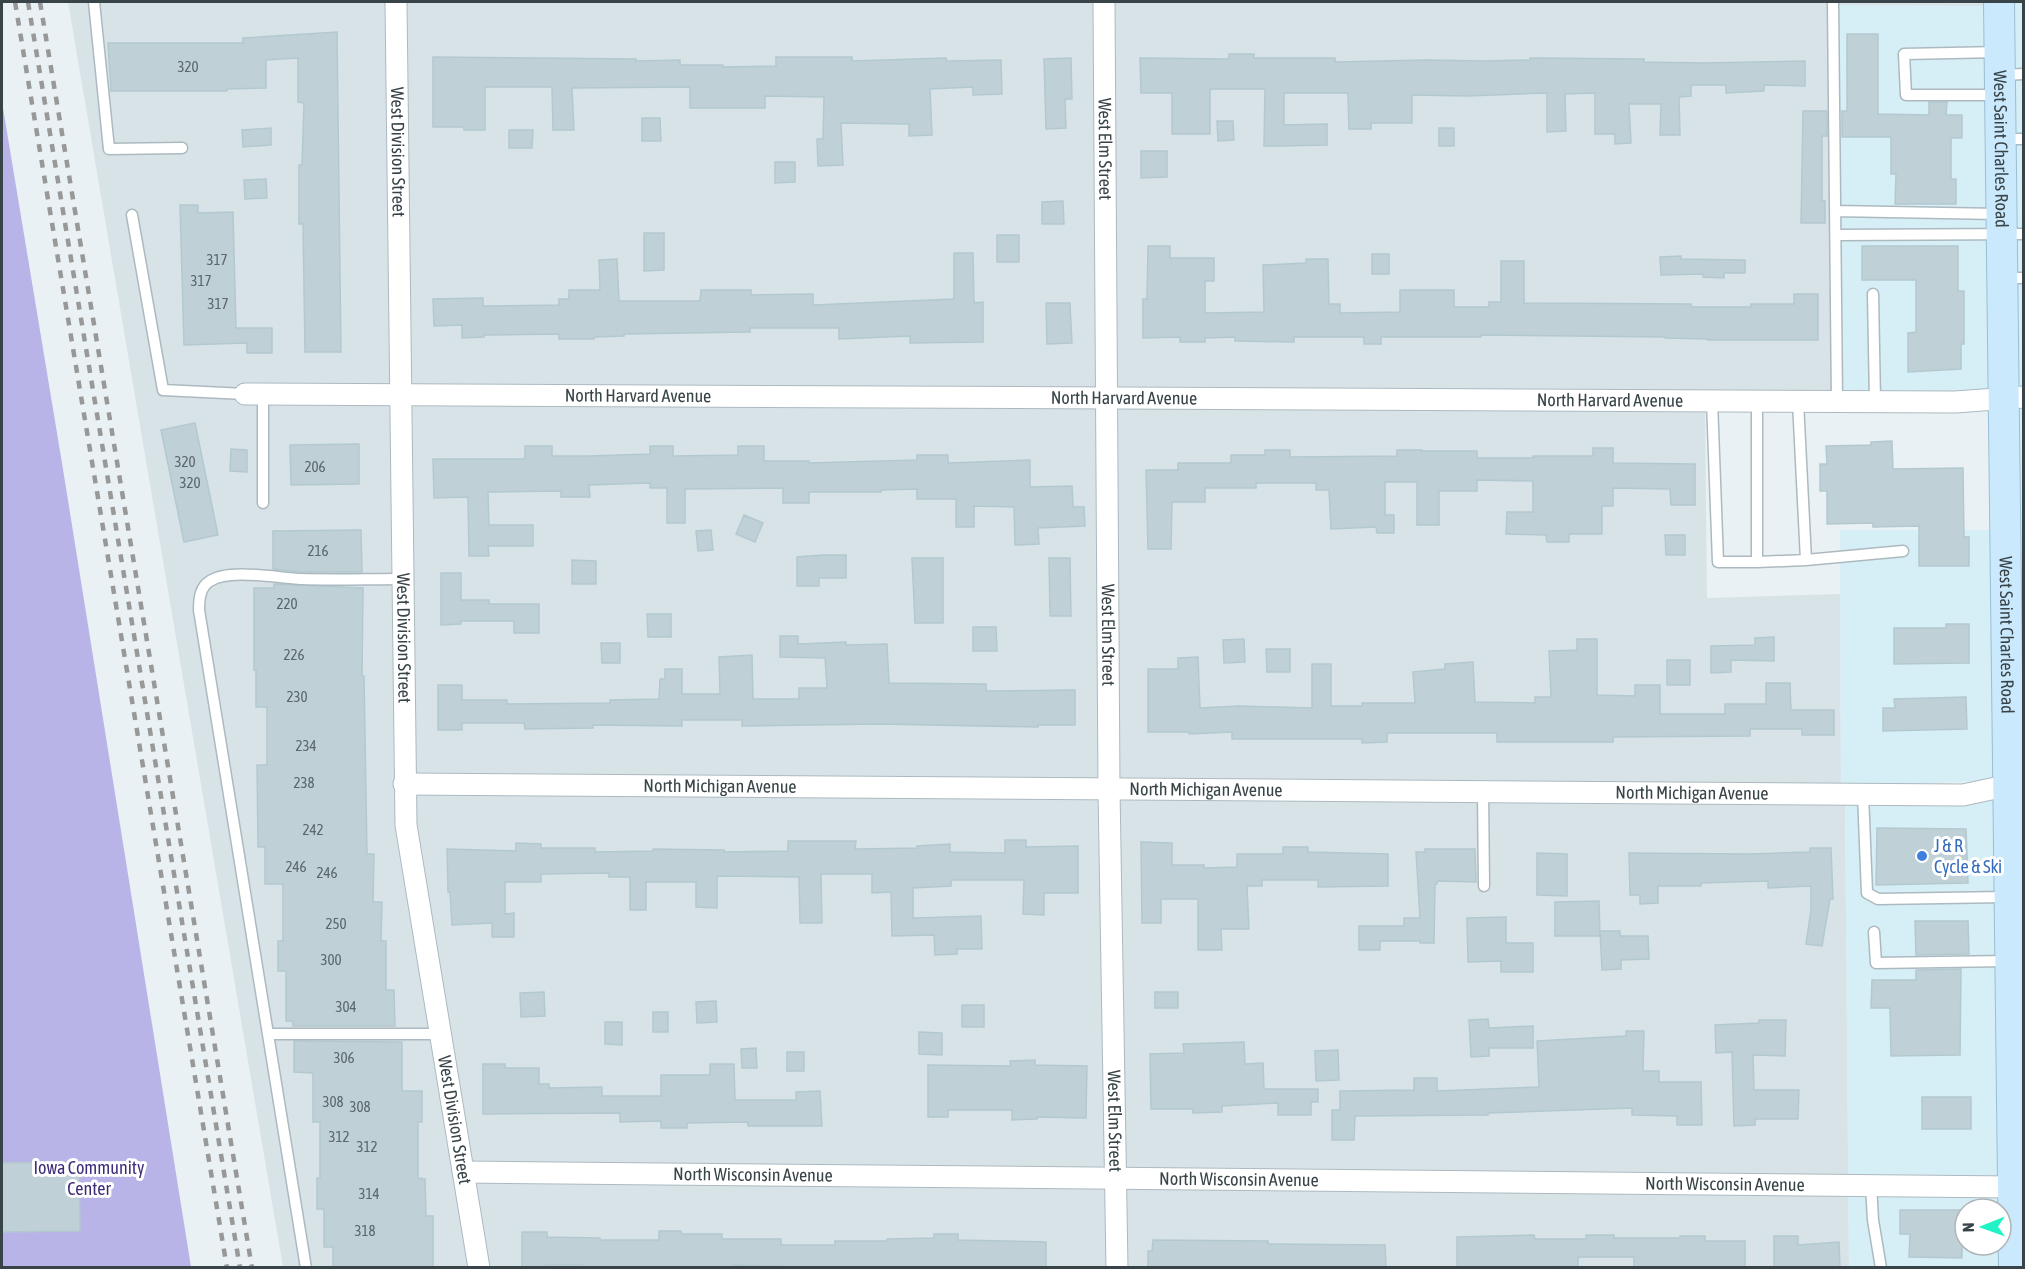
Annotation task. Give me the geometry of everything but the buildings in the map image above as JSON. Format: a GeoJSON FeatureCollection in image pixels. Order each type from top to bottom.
{"type":"FeatureCollection","features":[{"type":"Feature","properties":{"kind":"main road","name":"West Saint Charles Road"},"geometry":{"type":"LineString","coordinates":[[1999,2],[2012,139],[2009,228],[2013,278],[2014,398],[2010,559],[2016,838],[2010,897],[2015,956],[2018,1090],[2014,1268]]}},
{"type":"Feature","properties":{"kind":"street","name":"West Division Street"},"geometry":{"type":"LineString","coordinates":[[396,2],[406,825],[479,1268]]}},
{"type":"Feature","properties":{"kind":"street","name":"West Elm Street"},"geometry":{"type":"LineString","coordinates":[[1104,2],[1109,789],[1117,1268]]}},
{"type":"Feature","properties":{"kind":"street","name":"North Harvard Avenue"},"geometry":{"type":"LineString","coordinates":[[254,394],[1798,402],[1955,402],[2014,398]]}},
{"type":"Feature","properties":{"kind":"street","name":"North Michigan Avenue"},"geometry":{"type":"LineString","coordinates":[[404,784],[1963,795],[2016,784]]}},
{"type":"Feature","properties":{"kind":"street","name":"North Wisconsin Avenue"},"geometry":{"type":"LineString","coordinates":[[463,1172],[1871,1185],[2017,1172]]}},
{"type":"Feature","properties":{"kind":"lane"},"geometry":{"type":"LineString","coordinates":[[94,2],[109,149],[182,148]]}},
{"type":"Feature","properties":{"kind":"lane"},"geometry":{"type":"LineString","coordinates":[[1833,2],[1837,402]]}},
{"type":"Feature","properties":{"kind":"lane"},"geometry":{"type":"LineString","coordinates":[[1904,54],[2006,74],[1906,95],[1904,54]]}},
{"type":"Feature","properties":{"kind":"lane"},"geometry":{"type":"LineString","coordinates":[[1835,212],[2009,228]]}},
{"type":"Feature","properties":{"kind":"lane"},"geometry":{"type":"LineString","coordinates":[[132,215],[163,390],[254,394],[263,503]]}},
{"type":"Feature","properties":{"kind":"lane"},"geometry":{"type":"LineString","coordinates":[[1836,235],[2009,228]]}},
{"type":"Feature","properties":{"kind":"lane"},"geometry":{"type":"LineString","coordinates":[[1874,294],[1875,402]]}},
{"type":"Feature","properties":{"kind":"lane"},"geometry":{"type":"LineString","coordinates":[[1712,401],[1718,562],[1806,560],[1903,551]]}},
{"type":"Feature","properties":{"kind":"lane"},"geometry":{"type":"LineString","coordinates":[[1756,401],[1757,562]]}},
{"type":"Feature","properties":{"kind":"lane"},"geometry":{"type":"LineString","coordinates":[[1798,402],[1806,560]]}},
{"type":"Feature","properties":{"kind":"lane"},"geometry":{"type":"LineString","coordinates":[[306,1268],[201,621],[200,597],[203,588],[209,582],[227,576],[402,579]]}},
{"type":"Feature","properties":{"kind":"lane"},"geometry":{"type":"LineString","coordinates":[[1483,791],[1484,886]]}},
{"type":"Feature","properties":{"kind":"lane"},"geometry":{"type":"LineString","coordinates":[[1863,794],[1866,892],[1878,899],[2010,897]]}},
{"type":"Feature","properties":{"kind":"lane"},"geometry":{"type":"LineString","coordinates":[[1874,932],[1876,963],[2015,956]]}},
{"type":"Feature","properties":{"kind":"lane"},"geometry":{"type":"LineString","coordinates":[[268,1034],[440,1034]]}},
{"type":"Feature","properties":{"kind":"lane"},"geometry":{"type":"LineString","coordinates":[[1871,1185],[1873,1220],[1881,1268]]}},
{"type":"Feature","properties":{"kind":"shaded area"},"geometry":{"type":"Polygon","coordinates":[[[68,2],[1992,2],[1831,397],[1705,408],[1707,598],[1840,594],[1841,787],[1845,801],[1849,1267],[283,1267],[68,2]]]}},
{"type":"Feature","properties":{"kind":"shaded area"},"geometry":{"type":"Polygon","coordinates":[[[2008,2],[2024,2],[2023,1268],[2008,2]]]}},
{"type":"Feature","properties":{"kind":"shaded area"},"geometry":{"type":"Polygon","coordinates":[[[1828,5],[1992,6],[1998,393],[1831,397],[1828,5]]]}},
{"type":"Feature","properties":{"kind":"shaded area"},"geometry":{"type":"Polygon","coordinates":[[[1840,530],[1998,530],[2001,780],[1841,787],[1840,530]]]}},
{"type":"Feature","properties":{"kind":"shaded area"},"geometry":{"type":"Polygon","coordinates":[[[2001,793],[2006,1197],[1953,1197],[1953,1257],[2007,1257],[2007,1267],[1849,1267],[1845,801],[2001,793]]]}},
{"type":"Feature","properties":{"kind":"green space","name":"Iowa Community Center"},"geometry":{"type":"Polygon","coordinates":[[[2,102],[62,463],[191,1267],[2,1267],[2,102]]]}},
{"type":"Feature","properties":{"kind":"railway"},"geometry":{"type":"LineString","coordinates":[[15,2],[227,1268]]}},
{"type":"Feature","properties":{"kind":"railway"},"geometry":{"type":"LineString","coordinates":[[28,2],[240,1268]]}},
{"type":"Feature","properties":{"kind":"railway"},"geometry":{"type":"LineString","coordinates":[[40,2],[252,1268]]}},
{"type":"Feature","properties":{"kind":"place","name":"J & R Cycle & Ski"},"geometry":{"type":"Point","coordinates":[1922,856]}}]}
